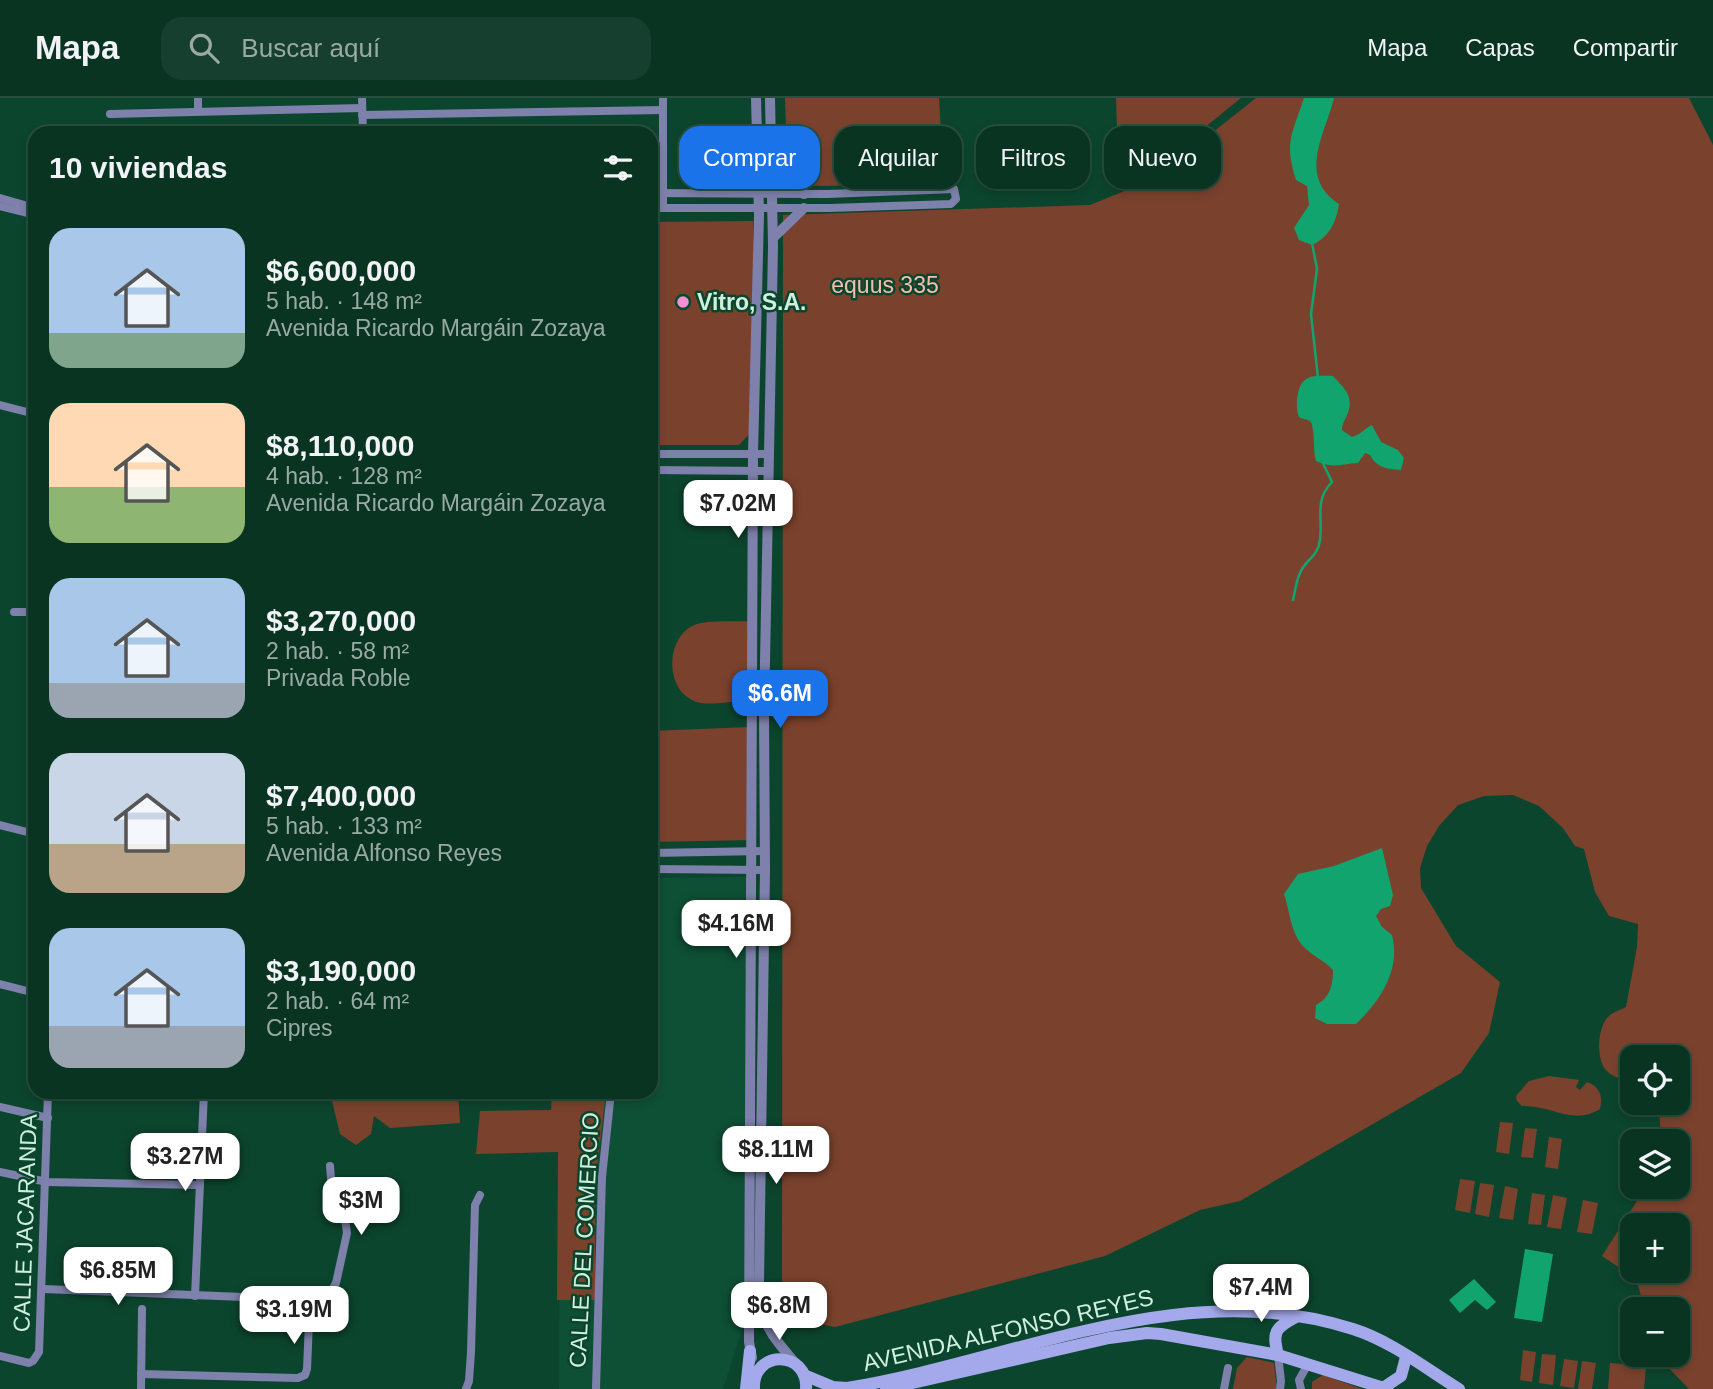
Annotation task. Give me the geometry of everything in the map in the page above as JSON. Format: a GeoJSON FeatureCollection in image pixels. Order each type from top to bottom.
{"type":"FeatureCollection","features":[{"type":"Feature","properties":{"kind":"main road","name":"AVENIDA ALFONSO REYES"},"geometry":{"type":"LineString","coordinates":[[753,1386],[761,1367],[769,1361],[779,1359],[833,1387],[847,1388],[1107,1325],[1182,1313],[1223,1311],[1296,1317],[1353,1329],[1386,1344],[1459,1389]]}},
{"type":"Feature","properties":{"kind":"main road"},"geometry":{"type":"LineString","coordinates":[[1278,1355],[1275,1343],[1277,1330],[1296,1317]]}},
{"type":"Feature","properties":{"kind":"main road","name":"AVENIDA ALFONSO REYES"},"geometry":{"type":"LineString","coordinates":[[886,1389],[1138,1333],[1161,1334],[1278,1355],[1385,1388]]}},
{"type":"Feature","properties":{"kind":"main road"},"geometry":{"type":"LineString","coordinates":[[750,1352],[753,1386]]}},
{"type":"Feature","properties":{"kind":"main road"},"geometry":{"type":"LineString","coordinates":[[1385,1388],[1401,1376],[1406,1357]]}},
{"type":"Feature","properties":{"kind":"main road"},"geometry":{"type":"LineString","coordinates":[[801,1370],[806,1389]]}},
{"type":"Feature","properties":{"kind":"street"},"geometry":{"type":"LineString","coordinates":[[198,98],[198,111]]}},
{"type":"Feature","properties":{"kind":"street"},"geometry":{"type":"LineString","coordinates":[[279,98],[279,109]]}},
{"type":"Feature","properties":{"kind":"street"},"geometry":{"type":"LineString","coordinates":[[362,98],[363,126]]}},
{"type":"Feature","properties":{"kind":"street"},"geometry":{"type":"LineString","coordinates":[[663,98],[663,208]]}},
{"type":"Feature","properties":{"kind":"street"},"geometry":{"type":"LineString","coordinates":[[750,1352],[753,454],[759,208],[756,98]]}},
{"type":"Feature","properties":{"kind":"street"},"geometry":{"type":"LineString","coordinates":[[769,98],[770,126]]}},
{"type":"Feature","properties":{"kind":"street"},"geometry":{"type":"LineString","coordinates":[[110,114],[279,109],[362,112],[663,110]]}},
{"type":"Feature","properties":{"kind":"street"},"geometry":{"type":"LineString","coordinates":[[772,189],[760,1301],[766,1327],[801,1370]]}},
{"type":"Feature","properties":{"kind":"street"},"geometry":{"type":"LineString","coordinates":[[799,189],[804,194]]}},
{"type":"Feature","properties":{"kind":"street"},"geometry":{"type":"LineString","coordinates":[[658,193],[804,194],[954,189],[956,194],[953,204],[658,208]]}},
{"type":"Feature","properties":{"kind":"street"},"geometry":{"type":"LineString","coordinates":[[889,192],[890,206]]}},
{"type":"Feature","properties":{"kind":"street"},"geometry":{"type":"LineString","coordinates":[[0,198],[28,206]]}},
{"type":"Feature","properties":{"kind":"street"},"geometry":{"type":"LineString","coordinates":[[0,206],[28,213]]}},
{"type":"Feature","properties":{"kind":"street"},"geometry":{"type":"LineString","coordinates":[[773,239],[804,208]]}},
{"type":"Feature","properties":{"kind":"street"},"geometry":{"type":"LineString","coordinates":[[0,405],[28,412]]}},
{"type":"Feature","properties":{"kind":"street"},"geometry":{"type":"LineString","coordinates":[[658,454],[768,454]]}},
{"type":"Feature","properties":{"kind":"street"},"geometry":{"type":"LineString","coordinates":[[658,470],[768,471]]}},
{"type":"Feature","properties":{"kind":"street"},"geometry":{"type":"LineString","coordinates":[[14,612],[28,612]]}},
{"type":"Feature","properties":{"kind":"street"},"geometry":{"type":"LineString","coordinates":[[0,825],[28,832]]}},
{"type":"Feature","properties":{"kind":"street"},"geometry":{"type":"LineString","coordinates":[[658,853],[765,851]]}},
{"type":"Feature","properties":{"kind":"street"},"geometry":{"type":"LineString","coordinates":[[658,869],[765,870]]}},
{"type":"Feature","properties":{"kind":"street"},"geometry":{"type":"LineString","coordinates":[[0,984],[28,991]]}},
{"type":"Feature","properties":{"kind":"street","name":"CALLE JACARANDA"},"geometry":{"type":"LineString","coordinates":[[0,1356],[22,1363],[33,1361],[39,1352],[48,1099]]}},
{"type":"Feature","properties":{"kind":"street"},"geometry":{"type":"LineString","coordinates":[[195,1296],[204,1099]]}},
{"type":"Feature","properties":{"kind":"street","name":"CALLE DEL COMERCIO"},"geometry":{"type":"LineString","coordinates":[[596,1389],[602,1177],[610,1099]]}},
{"type":"Feature","properties":{"kind":"street"},"geometry":{"type":"LineString","coordinates":[[0,1107],[48,1118]]}},
{"type":"Feature","properties":{"kind":"street"},"geometry":{"type":"LineString","coordinates":[[43,1289],[318,1300],[327,1298],[336,1283],[347,1233],[345,1219],[332,1190],[330,1166]]}},
{"type":"Feature","properties":{"kind":"street"},"geometry":{"type":"LineString","coordinates":[[0,1172],[47,1182],[200,1185]]}},
{"type":"Feature","properties":{"kind":"street"},"geometry":{"type":"LineString","coordinates":[[466,1389],[471,1352],[475,1205],[480,1195]]}},
{"type":"Feature","properties":{"kind":"street"},"geometry":{"type":"LineString","coordinates":[[141,1389],[142,1309]]}},
{"type":"Feature","properties":{"kind":"street"},"geometry":{"type":"LineString","coordinates":[[141,1374],[298,1378],[305,1375],[307,1369],[309,1322]]}},
{"type":"Feature","properties":{"kind":"street"},"geometry":{"type":"LineString","coordinates":[[1278,1355],[1280,1385],[1300,1384],[1308,1364]]}},
{"type":"Feature","properties":{"kind":"street"},"geometry":{"type":"LineString","coordinates":[[1224,1389],[1228,1368]]}},
{"type":"Feature","properties":{"kind":"shaded area"},"geometry":{"type":"Polygon","coordinates":[[[1304,98],[1334,98],[1317,154],[1317,168],[1319,181],[1326,193],[1339,204],[1331,229],[1312,245],[1299,240],[1294,228],[1309,205],[1307,186],[1296,180],[1290,156],[1291,138],[1304,98]]]}},
{"type":"Feature","properties":{"kind":"shaded area"},"geometry":{"type":"Polygon","coordinates":[[[1333,376],[1347,393],[1350,402],[1342,430],[1352,437],[1372,425],[1381,442],[1398,450],[1404,458],[1401,470],[1383,467],[1365,453],[1358,463],[1333,465],[1316,461],[1312,424],[1299,417],[1298,396],[1301,385],[1308,378],[1333,376]]]}},
{"type":"Feature","properties":{"kind":"shaded area"},"geometry":{"type":"Polygon","coordinates":[[[1382,848],[1393,895],[1390,906],[1381,909],[1376,916],[1382,927],[1392,935],[1394,960],[1391,972],[1380,995],[1356,1024],[1327,1024],[1315,1018],[1316,1005],[1325,999],[1330,990],[1333,970],[1306,949],[1299,940],[1284,894],[1298,874],[1334,866],[1382,848]]]}},
{"type":"Feature","properties":{"kind":"shaded area"},"geometry":{"type":"Polygon","coordinates":[[[746,877],[745,1321],[723,1389],[559,1389],[560,1099],[658,1099],[658,878],[746,877]]]}},
{"type":"Feature","properties":{"kind":"shaded area"},"geometry":{"type":"Polygon","coordinates":[[[1525,1249],[1553,1254],[1542,1322],[1514,1318],[1525,1249]]]}},
{"type":"Feature","properties":{"kind":"shaded area"},"geometry":{"type":"Polygon","coordinates":[[[1474,1279],[1496,1302],[1487,1310],[1475,1300],[1460,1313],[1449,1300],[1474,1279]]]}},
{"type":"Feature","properties":{"kind":"green space"},"geometry":{"type":"Polygon","coordinates":[[[785,98],[939,98],[941,126],[834,126],[834,186],[820,186],[820,126],[786,126],[785,98]]]}},
{"type":"Feature","properties":{"kind":"green space"},"geometry":{"type":"Polygon","coordinates":[[[1116,98],[1241,98],[1206,126],[1117,126],[1116,98]]]}},
{"type":"Feature","properties":{"kind":"green space","name":"equus 335"},"geometry":{"type":"Polygon","coordinates":[[[1256,98],[1689,98],[1713,145],[1713,1389],[1689,1389],[1668,1367],[1690,1367],[1690,1297],[1641,1297],[1637,1283],[1690,1283],[1690,1213],[1629,1213],[1638,1199],[1690,1199],[1690,1129],[1660,1129],[1660,1115],[1690,1115],[1690,1045],[1620,1045],[1620,1078],[1603,1066],[1600,1053],[1601,1030],[1607,1018],[1626,1007],[1637,947],[1638,924],[1609,916],[1595,892],[1584,849],[1575,846],[1563,828],[1539,806],[1513,795],[1484,796],[1458,805],[1439,826],[1427,846],[1420,868],[1421,888],[1456,946],[1500,982],[1489,1033],[1461,1073],[1240,1201],[1200,1210],[1105,1256],[835,1327],[800,1320],[782,1299],[783,215],[1090,205],[1129,189],[1221,189],[1221,126],[1256,98]]]}},
{"type":"Feature","properties":{"kind":"green space"},"geometry":{"type":"Polygon","coordinates":[[[753,221],[753,430],[739,445],[658,445],[658,222],[753,221]]]}},
{"type":"Feature","properties":{"kind":"green space"},"geometry":{"type":"Polygon","coordinates":[[[751,621],[749,700],[701,703],[680,690],[672,668],[673,655],[683,633],[704,622],[751,621]]]}},
{"type":"Feature","properties":{"kind":"green space"},"geometry":{"type":"Polygon","coordinates":[[[749,727],[751,840],[658,842],[658,731],[749,727]]]}},
{"type":"Feature","properties":{"kind":"green space"},"geometry":{"type":"Polygon","coordinates":[[[1549,1076],[1579,1080],[1576,1087],[1580,1090],[1587,1082],[1595,1086],[1600,1093],[1600,1109],[1581,1116],[1522,1106],[1517,1101],[1516,1096],[1529,1081],[1549,1076]]]}},
{"type":"Feature","properties":{"kind":"green space"},"geometry":{"type":"Polygon","coordinates":[[[332,1099],[458,1099],[460,1123],[390,1128],[374,1116],[371,1134],[356,1145],[340,1134],[332,1099]]]}},
{"type":"Feature","properties":{"kind":"green space"},"geometry":{"type":"Polygon","coordinates":[[[552,1099],[605,1099],[595,1185],[595,1300],[557,1300],[558,1152],[476,1154],[480,1111],[551,1110],[552,1099]]]}},
{"type":"Feature","properties":{"kind":"green space"},"geometry":{"type":"Polygon","coordinates":[[[1500,1122],[1513,1123],[1509,1154],[1496,1152],[1500,1122]]]}},
{"type":"Feature","properties":{"kind":"green space"},"geometry":{"type":"Polygon","coordinates":[[[1525,1128],[1537,1129],[1533,1158],[1521,1157],[1525,1128]]]}},
{"type":"Feature","properties":{"kind":"green space"},"geometry":{"type":"Polygon","coordinates":[[[1549,1137],[1562,1139],[1558,1169],[1545,1167],[1549,1137]]]}},
{"type":"Feature","properties":{"kind":"green space"},"geometry":{"type":"Polygon","coordinates":[[[1460,1179],[1475,1181],[1470,1213],[1455,1210],[1460,1179]]]}},
{"type":"Feature","properties":{"kind":"green space"},"geometry":{"type":"Polygon","coordinates":[[[1480,1183],[1494,1185],[1489,1217],[1475,1214],[1480,1183]]]}},
{"type":"Feature","properties":{"kind":"green space"},"geometry":{"type":"Polygon","coordinates":[[[1505,1186],[1518,1189],[1513,1220],[1499,1218],[1505,1186]]]}},
{"type":"Feature","properties":{"kind":"green space"},"geometry":{"type":"Polygon","coordinates":[[[1532,1193],[1545,1195],[1541,1225],[1528,1224],[1532,1193]]]}},
{"type":"Feature","properties":{"kind":"green space"},"geometry":{"type":"Polygon","coordinates":[[[1553,1195],[1567,1198],[1561,1229],[1547,1227],[1553,1195]]]}},
{"type":"Feature","properties":{"kind":"green space"},"geometry":{"type":"Polygon","coordinates":[[[1583,1200],[1598,1203],[1592,1234],[1577,1232],[1583,1200]]]}},
{"type":"Feature","properties":{"kind":"green space"},"geometry":{"type":"Polygon","coordinates":[[[1620,1228],[1620,1268],[1602,1256],[1620,1228]]]}},
{"type":"Feature","properties":{"kind":"green space"},"geometry":{"type":"Polygon","coordinates":[[[1523,1350],[1536,1352],[1532,1382],[1520,1380],[1523,1350]]]}},
{"type":"Feature","properties":{"kind":"green space"},"geometry":{"type":"Polygon","coordinates":[[[1542,1354],[1556,1355],[1553,1385],[1539,1383],[1542,1354]]]}},
{"type":"Feature","properties":{"kind":"green space"},"geometry":{"type":"Polygon","coordinates":[[[1247,1357],[1274,1363],[1277,1389],[1233,1389],[1237,1368],[1247,1357]]]}},
{"type":"Feature","properties":{"kind":"green space"},"geometry":{"type":"Polygon","coordinates":[[[1564,1359],[1578,1361],[1574,1388],[1560,1386],[1564,1359]]]}},
{"type":"Feature","properties":{"kind":"green space"},"geometry":{"type":"Polygon","coordinates":[[[1582,1361],[1596,1363],[1592,1389],[1578,1389],[1582,1361]]]}},
{"type":"Feature","properties":{"kind":"green space"},"geometry":{"type":"Polygon","coordinates":[[[1610,1363],[1620,1364],[1620,1367],[1646,1367],[1644,1389],[1608,1389],[1610,1363]]]}},
{"type":"Feature","properties":{"kind":"green space"},"geometry":{"type":"Polygon","coordinates":[[[1323,1375],[1362,1389],[1312,1389],[1312,1382],[1323,1375]]]}},
{"type":"Feature","properties":{"kind":"waterway"},"geometry":{"type":"LineString","coordinates":[[1312,243],[1317,269],[1311,314],[1318,378]]}},
{"type":"Feature","properties":{"kind":"waterway"},"geometry":{"type":"LineString","coordinates":[[1293,600],[1300,573],[1319,546],[1321,502],[1332,482],[1322,461]]}},
{"type":"Feature","properties":{"kind":"place","name":"Vitro, S.A."},"geometry":{"type":"Point","coordinates":[683,302]}}]}
